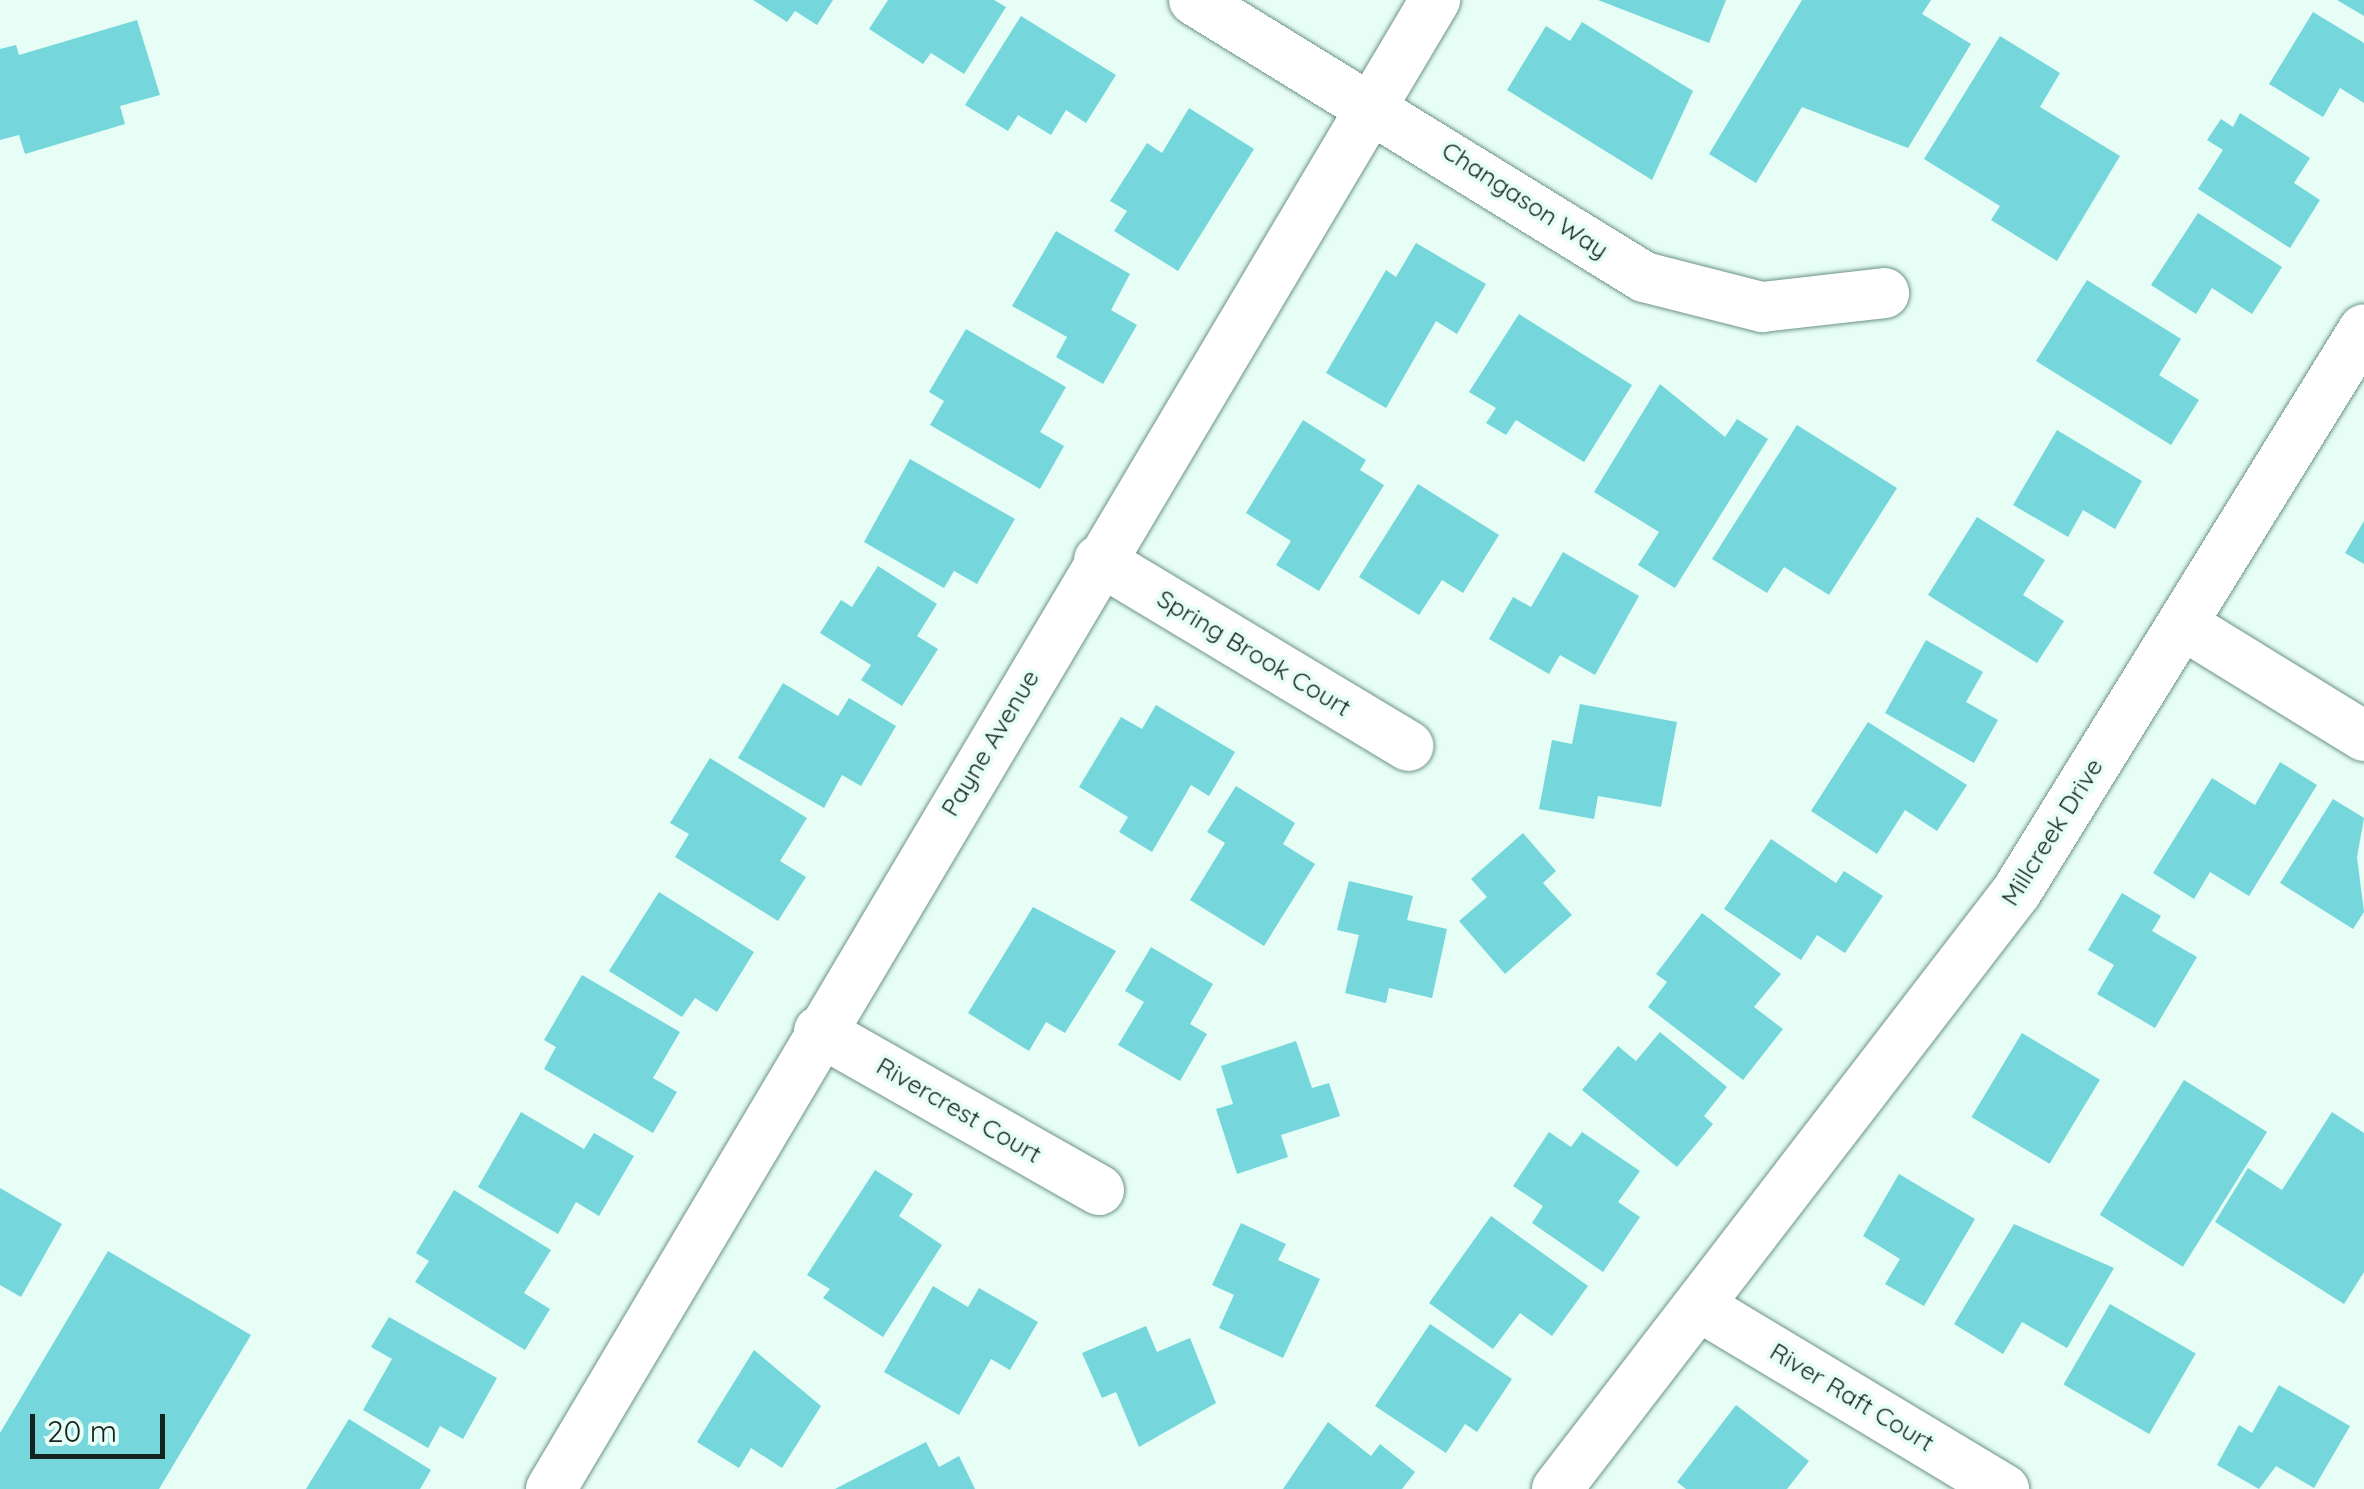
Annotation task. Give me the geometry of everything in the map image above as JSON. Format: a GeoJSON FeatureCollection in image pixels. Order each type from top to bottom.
{"type":"FeatureCollection","features":[{"type":"Feature","properties":{"kind":"street","name":"Changason Way"},"geometry":{"type":"LineString","coordinates":[[1194,0],[1376,104],[1644,277],[1762,307],[1884,293]]}},
{"type":"Feature","properties":{"kind":"street","name":"Payne Avenue"},"geometry":{"type":"LineString","coordinates":[[551,1489],[819,1031],[1436,0]]}},
{"type":"Feature","properties":{"kind":"street","name":"Millcreek Drive"},"geometry":{"type":"LineString","coordinates":[[1557,1489],[2016,891],[2364,329]]}},
{"type":"Feature","properties":{"kind":"street","name":"Spring Brook Court"},"geometry":{"type":"LineString","coordinates":[[1099,560],[1408,746]]}},
{"type":"Feature","properties":{"kind":"street"},"geometry":{"type":"LineString","coordinates":[[2182,624],[2364,736]]}},
{"type":"Feature","properties":{"kind":"street","name":"Rivercrest Court"},"geometry":{"type":"LineString","coordinates":[[819,1031],[1099,1190]]}},
{"type":"Feature","properties":{"kind":"street","name":"River Raft Court"},"geometry":{"type":"LineString","coordinates":[[1699,1306],[2004,1489]]}},
{"type":"Feature","properties":{"kind":"building"},"geometry":{"type":"Polygon","coordinates":[[[753,0],[833,0],[817,25],[795,11],[787,22],[753,0]]]}},
{"type":"Feature","properties":{"kind":"building"},"geometry":{"type":"Polygon","coordinates":[[[888,0],[994,0],[1006,7],[964,74],[931,53],[923,64],[869,29],[888,0]]]}},
{"type":"Feature","properties":{"kind":"building"},"geometry":{"type":"Polygon","coordinates":[[[1598,0],[1726,0],[1709,43],[1598,0]]]}},
{"type":"Feature","properties":{"kind":"building"},"geometry":{"type":"Polygon","coordinates":[[[1802,0],[1931,0],[1922,14],[1971,44],[1908,148],[1802,107],[1756,183],[1709,154],[1802,0]]]}},
{"type":"Feature","properties":{"kind":"building"},"geometry":{"type":"Polygon","coordinates":[[[2337,0],[2364,0],[2364,16],[2337,0]]]}},
{"type":"Feature","properties":{"kind":"building"},"geometry":{"type":"Polygon","coordinates":[[[2313,12],[2364,43],[2364,103],[2340,88],[2323,117],[2269,84],[2313,12]]]}},
{"type":"Feature","properties":{"kind":"building"},"geometry":{"type":"Polygon","coordinates":[[[1021,16],[1116,75],[1086,123],[1066,110],[1051,135],[1018,115],[1008,131],[965,105],[1021,16]]]}},
{"type":"Feature","properties":{"kind":"building"},"geometry":{"type":"Polygon","coordinates":[[[137,20],[160,95],[120,106],[125,124],[25,154],[19,135],[0,140],[0,49],[16,45],[19,55],[137,20]]]}},
{"type":"Feature","properties":{"kind":"building"},"geometry":{"type":"Polygon","coordinates":[[[1582,22],[1693,91],[1652,180],[1507,90],[1546,26],[1570,41],[1582,22]]]}},
{"type":"Feature","properties":{"kind":"building"},"geometry":{"type":"Polygon","coordinates":[[[2000,36],[2060,73],[2040,107],[2120,156],[2057,261],[1991,220],[2000,206],[1924,159],[2000,36]]]}},
{"type":"Feature","properties":{"kind":"building"},"geometry":{"type":"Polygon","coordinates":[[[1189,108],[1254,149],[1178,271],[1114,231],[1127,211],[1110,201],[1147,143],[1162,153],[1189,108]]]}},
{"type":"Feature","properties":{"kind":"building"},"geometry":{"type":"Polygon","coordinates":[[[2240,113],[2310,158],[2294,183],[2320,200],[2290,248],[2198,189],[2223,150],[2207,140],[2221,119],[2233,127],[2240,113]]]}},
{"type":"Feature","properties":{"kind":"building"},"geometry":{"type":"Polygon","coordinates":[[[2198,213],[2282,267],[2252,314],[2212,288],[2196,314],[2151,285],[2198,213]]]}},
{"type":"Feature","properties":{"kind":"building"},"geometry":{"type":"Polygon","coordinates":[[[1056,231],[1130,274],[1111,310],[1137,325],[1103,384],[1056,357],[1067,337],[1012,306],[1056,231]]]}},
{"type":"Feature","properties":{"kind":"building"},"geometry":{"type":"Polygon","coordinates":[[[1416,243],[1486,284],[1457,334],[1436,321],[1386,408],[1326,373],[1386,270],[1396,277],[1416,243]]]}},
{"type":"Feature","properties":{"kind":"building"},"geometry":{"type":"Polygon","coordinates":[[[2087,280],[2181,339],[2159,375],[2199,400],[2171,445],[2036,361],[2087,280]]]}},
{"type":"Feature","properties":{"kind":"building"},"geometry":{"type":"Polygon","coordinates":[[[1519,314],[1632,385],[1584,462],[1516,420],[1506,435],[1486,423],[1496,408],[1469,392],[1519,314]]]}},
{"type":"Feature","properties":{"kind":"building"},"geometry":{"type":"Polygon","coordinates":[[[966,329],[1066,387],[1040,432],[1064,446],[1040,489],[930,425],[944,401],[929,392],[966,329]]]}},
{"type":"Feature","properties":{"kind":"building"},"geometry":{"type":"Polygon","coordinates":[[[1660,384],[1725,437],[1737,419],[1768,439],[1675,588],[1638,565],[1659,532],[1594,492],[1660,384]]]}},
{"type":"Feature","properties":{"kind":"building"},"geometry":{"type":"Polygon","coordinates":[[[1303,420],[1366,460],[1360,470],[1384,485],[1319,591],[1276,565],[1291,541],[1246,513],[1303,420]]]}},
{"type":"Feature","properties":{"kind":"building"},"geometry":{"type":"Polygon","coordinates":[[[1797,425],[1897,488],[1829,595],[1784,567],[1767,593],[1712,559],[1797,425]]]}},
{"type":"Feature","properties":{"kind":"building"},"geometry":{"type":"Polygon","coordinates":[[[2057,430],[2142,481],[2115,529],[2083,510],[2068,537],[2013,505],[2057,430]]]}},
{"type":"Feature","properties":{"kind":"building"},"geometry":{"type":"Polygon","coordinates":[[[910,459],[1015,519],[977,584],[954,571],[944,588],[864,542],[910,459]]]}},
{"type":"Feature","properties":{"kind":"building"},"geometry":{"type":"Polygon","coordinates":[[[1418,484],[1499,535],[1463,593],[1442,580],[1419,615],[1359,577],[1418,484]]]}},
{"type":"Feature","properties":{"kind":"building"},"geometry":{"type":"Polygon","coordinates":[[[1977,517],[2045,560],[2023,595],[2064,621],[2037,663],[1928,595],[1977,517]]]}},
{"type":"Feature","properties":{"kind":"building"},"geometry":{"type":"Polygon","coordinates":[[[2364,521],[2364,564],[2345,553],[2364,521]]]}},
{"type":"Feature","properties":{"kind":"building"},"geometry":{"type":"Polygon","coordinates":[[[1563,552],[1639,596],[1595,675],[1560,655],[1549,674],[1489,639],[1513,597],[1531,607],[1563,552]]]}},
{"type":"Feature","properties":{"kind":"building"},"geometry":{"type":"Polygon","coordinates":[[[878,566],[937,604],[917,636],[938,649],[902,706],[861,680],[871,665],[820,633],[841,600],[852,607],[878,566]]]}},
{"type":"Feature","properties":{"kind":"building"},"geometry":{"type":"Polygon","coordinates":[[[1926,640],[1983,672],[1966,702],[1998,720],[1974,763],[1885,713],[1926,640]]]}},
{"type":"Feature","properties":{"kind":"building"},"geometry":{"type":"Polygon","coordinates":[[[783,683],[838,716],[849,698],[896,726],[861,786],[842,775],[824,808],[738,758],[783,683]]]}},
{"type":"Feature","properties":{"kind":"building"},"geometry":{"type":"Polygon","coordinates":[[[1580,704],[1677,722],[1661,807],[1598,796],[1594,819],[1539,809],[1552,740],[1572,744],[1580,704]]]}},
{"type":"Feature","properties":{"kind":"building"},"geometry":{"type":"Polygon","coordinates":[[[1156,705],[1235,752],[1209,796],[1191,785],[1152,852],[1119,832],[1128,817],[1079,787],[1121,717],[1142,729],[1156,705]]]}},
{"type":"Feature","properties":{"kind":"building"},"geometry":{"type":"Polygon","coordinates":[[[1868,722],[1967,785],[1937,831],[1905,810],[1877,854],[1811,811],[1868,722]]]}},
{"type":"Feature","properties":{"kind":"building"},"geometry":{"type":"Polygon","coordinates":[[[710,758],[807,818],[780,861],[806,877],[778,921],[675,857],[689,834],[670,823],[710,758]]]}},
{"type":"Feature","properties":{"kind":"building"},"geometry":{"type":"Polygon","coordinates":[[[2280,762],[2317,785],[2249,896],[2210,872],[2194,899],[2153,873],[2212,778],[2255,805],[2280,762]]]}},
{"type":"Feature","properties":{"kind":"building"},"geometry":{"type":"Polygon","coordinates":[[[1236,786],[1295,823],[1283,844],[1315,864],[1264,946],[1190,900],[1225,843],[1207,832],[1236,786]]]}},
{"type":"Feature","properties":{"kind":"building"},"geometry":{"type":"Polygon","coordinates":[[[2333,799],[2364,818],[2357,857],[2364,912],[2353,929],[2280,883],[2333,799]]]}},
{"type":"Feature","properties":{"kind":"building"},"geometry":{"type":"Polygon","coordinates":[[[1523,833],[1556,871],[1543,883],[1572,915],[1505,974],[1459,921],[1487,897],[1471,879],[1523,833]]]}},
{"type":"Feature","properties":{"kind":"building"},"geometry":{"type":"Polygon","coordinates":[[[1771,839],[1836,883],[1844,871],[1883,896],[1845,953],[1817,935],[1801,960],[1724,909],[1771,839]]]}},
{"type":"Feature","properties":{"kind":"building"},"geometry":{"type":"Polygon","coordinates":[[[1349,881],[1413,896],[1407,920],[1447,929],[1432,998],[1389,988],[1386,1003],[1345,993],[1359,935],[1337,930],[1349,881]]]}},
{"type":"Feature","properties":{"kind":"building"},"geometry":{"type":"Polygon","coordinates":[[[659,892],[754,952],[717,1012],[695,998],[682,1017],[609,971],[659,892]]]}},
{"type":"Feature","properties":{"kind":"building"},"geometry":{"type":"Polygon","coordinates":[[[2122,893],[2161,916],[2152,931],[2197,957],[2155,1028],[2097,994],[2114,965],[2088,950],[2122,893]]]}},
{"type":"Feature","properties":{"kind":"building"},"geometry":{"type":"Polygon","coordinates":[[[1033,907],[1116,951],[1065,1033],[1046,1022],[1029,1051],[968,1013],[1033,907]]]}},
{"type":"Feature","properties":{"kind":"building"},"geometry":{"type":"Polygon","coordinates":[[[1702,913],[1781,974],[1754,1007],[1783,1029],[1743,1080],[1648,1007],[1667,982],[1656,974],[1702,913]]]}},
{"type":"Feature","properties":{"kind":"building"},"geometry":{"type":"Polygon","coordinates":[[[1151,947],[1213,984],[1190,1024],[1207,1034],[1180,1081],[1118,1045],[1144,1002],[1125,991],[1151,947]]]}},
{"type":"Feature","properties":{"kind":"building"},"geometry":{"type":"Polygon","coordinates":[[[582,975],[680,1032],[653,1078],[677,1092],[653,1133],[544,1069],[556,1047],[544,1040],[582,975]]]}},
{"type":"Feature","properties":{"kind":"building"},"geometry":{"type":"Polygon","coordinates":[[[1660,1032],[1727,1087],[1704,1116],[1713,1124],[1677,1167],[1582,1090],[1618,1046],[1636,1061],[1660,1032]]]}},
{"type":"Feature","properties":{"kind":"building"},"geometry":{"type":"Polygon","coordinates":[[[2022,1033],[2100,1080],[2050,1164],[1972,1117],[2022,1033]]]}},
{"type":"Feature","properties":{"kind":"building"},"geometry":{"type":"Polygon","coordinates":[[[1296,1041],[1312,1088],[1329,1083],[1340,1116],[1281,1135],[1288,1157],[1237,1174],[1216,1109],[1233,1104],[1221,1066],[1296,1041]]]}},
{"type":"Feature","properties":{"kind":"building"},"geometry":{"type":"Polygon","coordinates":[[[2184,1080],[2267,1132],[2183,1267],[2100,1215],[2184,1080]]]}},
{"type":"Feature","properties":{"kind":"building"},"geometry":{"type":"Polygon","coordinates":[[[521,1112],[584,1149],[594,1133],[634,1156],[599,1216],[576,1202],[558,1234],[478,1187],[521,1112]]]}},
{"type":"Feature","properties":{"kind":"building"},"geometry":{"type":"Polygon","coordinates":[[[2332,1112],[2364,1133],[2364,1272],[2344,1304],[2215,1222],[2248,1168],[2282,1190],[2332,1112]]]}},
{"type":"Feature","properties":{"kind":"building"},"geometry":{"type":"Polygon","coordinates":[[[1549,1132],[1571,1147],[1582,1132],[1640,1171],[1618,1202],[1640,1217],[1603,1272],[1532,1223],[1543,1206],[1513,1186],[1549,1132]]]}},
{"type":"Feature","properties":{"kind":"building"},"geometry":{"type":"Polygon","coordinates":[[[875,1170],[913,1194],[899,1216],[942,1245],[883,1337],[823,1298],[830,1289],[807,1275],[875,1170]]]}},
{"type":"Feature","properties":{"kind":"building"},"geometry":{"type":"Polygon","coordinates":[[[1899,1174],[1975,1219],[1924,1306],[1885,1284],[1900,1259],[1863,1236],[1899,1174]]]}},
{"type":"Feature","properties":{"kind":"building"},"geometry":{"type":"Polygon","coordinates":[[[0,1188],[62,1224],[21,1297],[0,1285],[0,1188]]]}},
{"type":"Feature","properties":{"kind":"building"},"geometry":{"type":"Polygon","coordinates":[[[454,1190],[551,1250],[524,1293],[550,1309],[525,1350],[415,1282],[429,1261],[416,1253],[454,1190]]]}},
{"type":"Feature","properties":{"kind":"building"},"geometry":{"type":"Polygon","coordinates":[[[1491,1216],[1588,1286],[1552,1336],[1520,1313],[1493,1349],[1429,1303],[1491,1216]]]}},
{"type":"Feature","properties":{"kind":"building"},"geometry":{"type":"Polygon","coordinates":[[[1241,1223],[1286,1244],[1278,1260],[1320,1279],[1283,1358],[1219,1328],[1234,1295],[1212,1285],[1241,1223]]]}},
{"type":"Feature","properties":{"kind":"building"},"geometry":{"type":"Polygon","coordinates":[[[2014,1224],[2114,1268],[2067,1348],[2022,1322],[2003,1354],[1954,1324],[2014,1224]]]}},
{"type":"Feature","properties":{"kind":"building"},"geometry":{"type":"Polygon","coordinates":[[[108,1251],[251,1335],[159,1489],[0,1489],[0,1433],[108,1251]]]}},
{"type":"Feature","properties":{"kind":"building"},"geometry":{"type":"Polygon","coordinates":[[[933,1286],[968,1307],[979,1288],[1038,1322],[1010,1370],[991,1359],[959,1415],[884,1372],[933,1286]]]}},
{"type":"Feature","properties":{"kind":"building"},"geometry":{"type":"Polygon","coordinates":[[[2110,1304],[2196,1354],[2149,1434],[2064,1385],[2110,1304]]]}},
{"type":"Feature","properties":{"kind":"building"},"geometry":{"type":"Polygon","coordinates":[[[389,1317],[497,1378],[463,1439],[440,1426],[428,1448],[363,1410],[392,1359],[371,1347],[389,1317]]]}},
{"type":"Feature","properties":{"kind":"building"},"geometry":{"type":"Polygon","coordinates":[[[1430,1324],[1512,1379],[1477,1432],[1465,1424],[1446,1453],[1375,1406],[1430,1324]]]}},
{"type":"Feature","properties":{"kind":"building"},"geometry":{"type":"Polygon","coordinates":[[[1146,1326],[1157,1352],[1190,1338],[1216,1403],[1139,1447],[1116,1392],[1102,1398],[1082,1353],[1146,1326]]]}},
{"type":"Feature","properties":{"kind":"building"},"geometry":{"type":"Polygon","coordinates":[[[754,1350],[821,1406],[782,1468],[751,1448],[739,1468],[697,1442],[754,1350]]]}},
{"type":"Feature","properties":{"kind":"building"},"geometry":{"type":"Polygon","coordinates":[[[2279,1385],[2350,1426],[2314,1488],[2276,1466],[2259,1489],[2217,1465],[2239,1425],[2252,1433],[2279,1385]]]}},
{"type":"Feature","properties":{"kind":"building"},"geometry":{"type":"Polygon","coordinates":[[[1736,1405],[1809,1461],[1787,1489],[1686,1489],[1677,1482],[1736,1405]]]}},
{"type":"Feature","properties":{"kind":"building"},"geometry":{"type":"Polygon","coordinates":[[[349,1419],[431,1470],[420,1489],[306,1489],[349,1419]]]}},
{"type":"Feature","properties":{"kind":"building"},"geometry":{"type":"Polygon","coordinates":[[[1328,1422],[1371,1456],[1380,1444],[1415,1472],[1402,1489],[1283,1489],[1328,1422]]]}},
{"type":"Feature","properties":{"kind":"building"},"geometry":{"type":"Polygon","coordinates":[[[926,1442],[939,1467],[959,1456],[975,1489],[835,1489],[926,1442]]]}}]}
